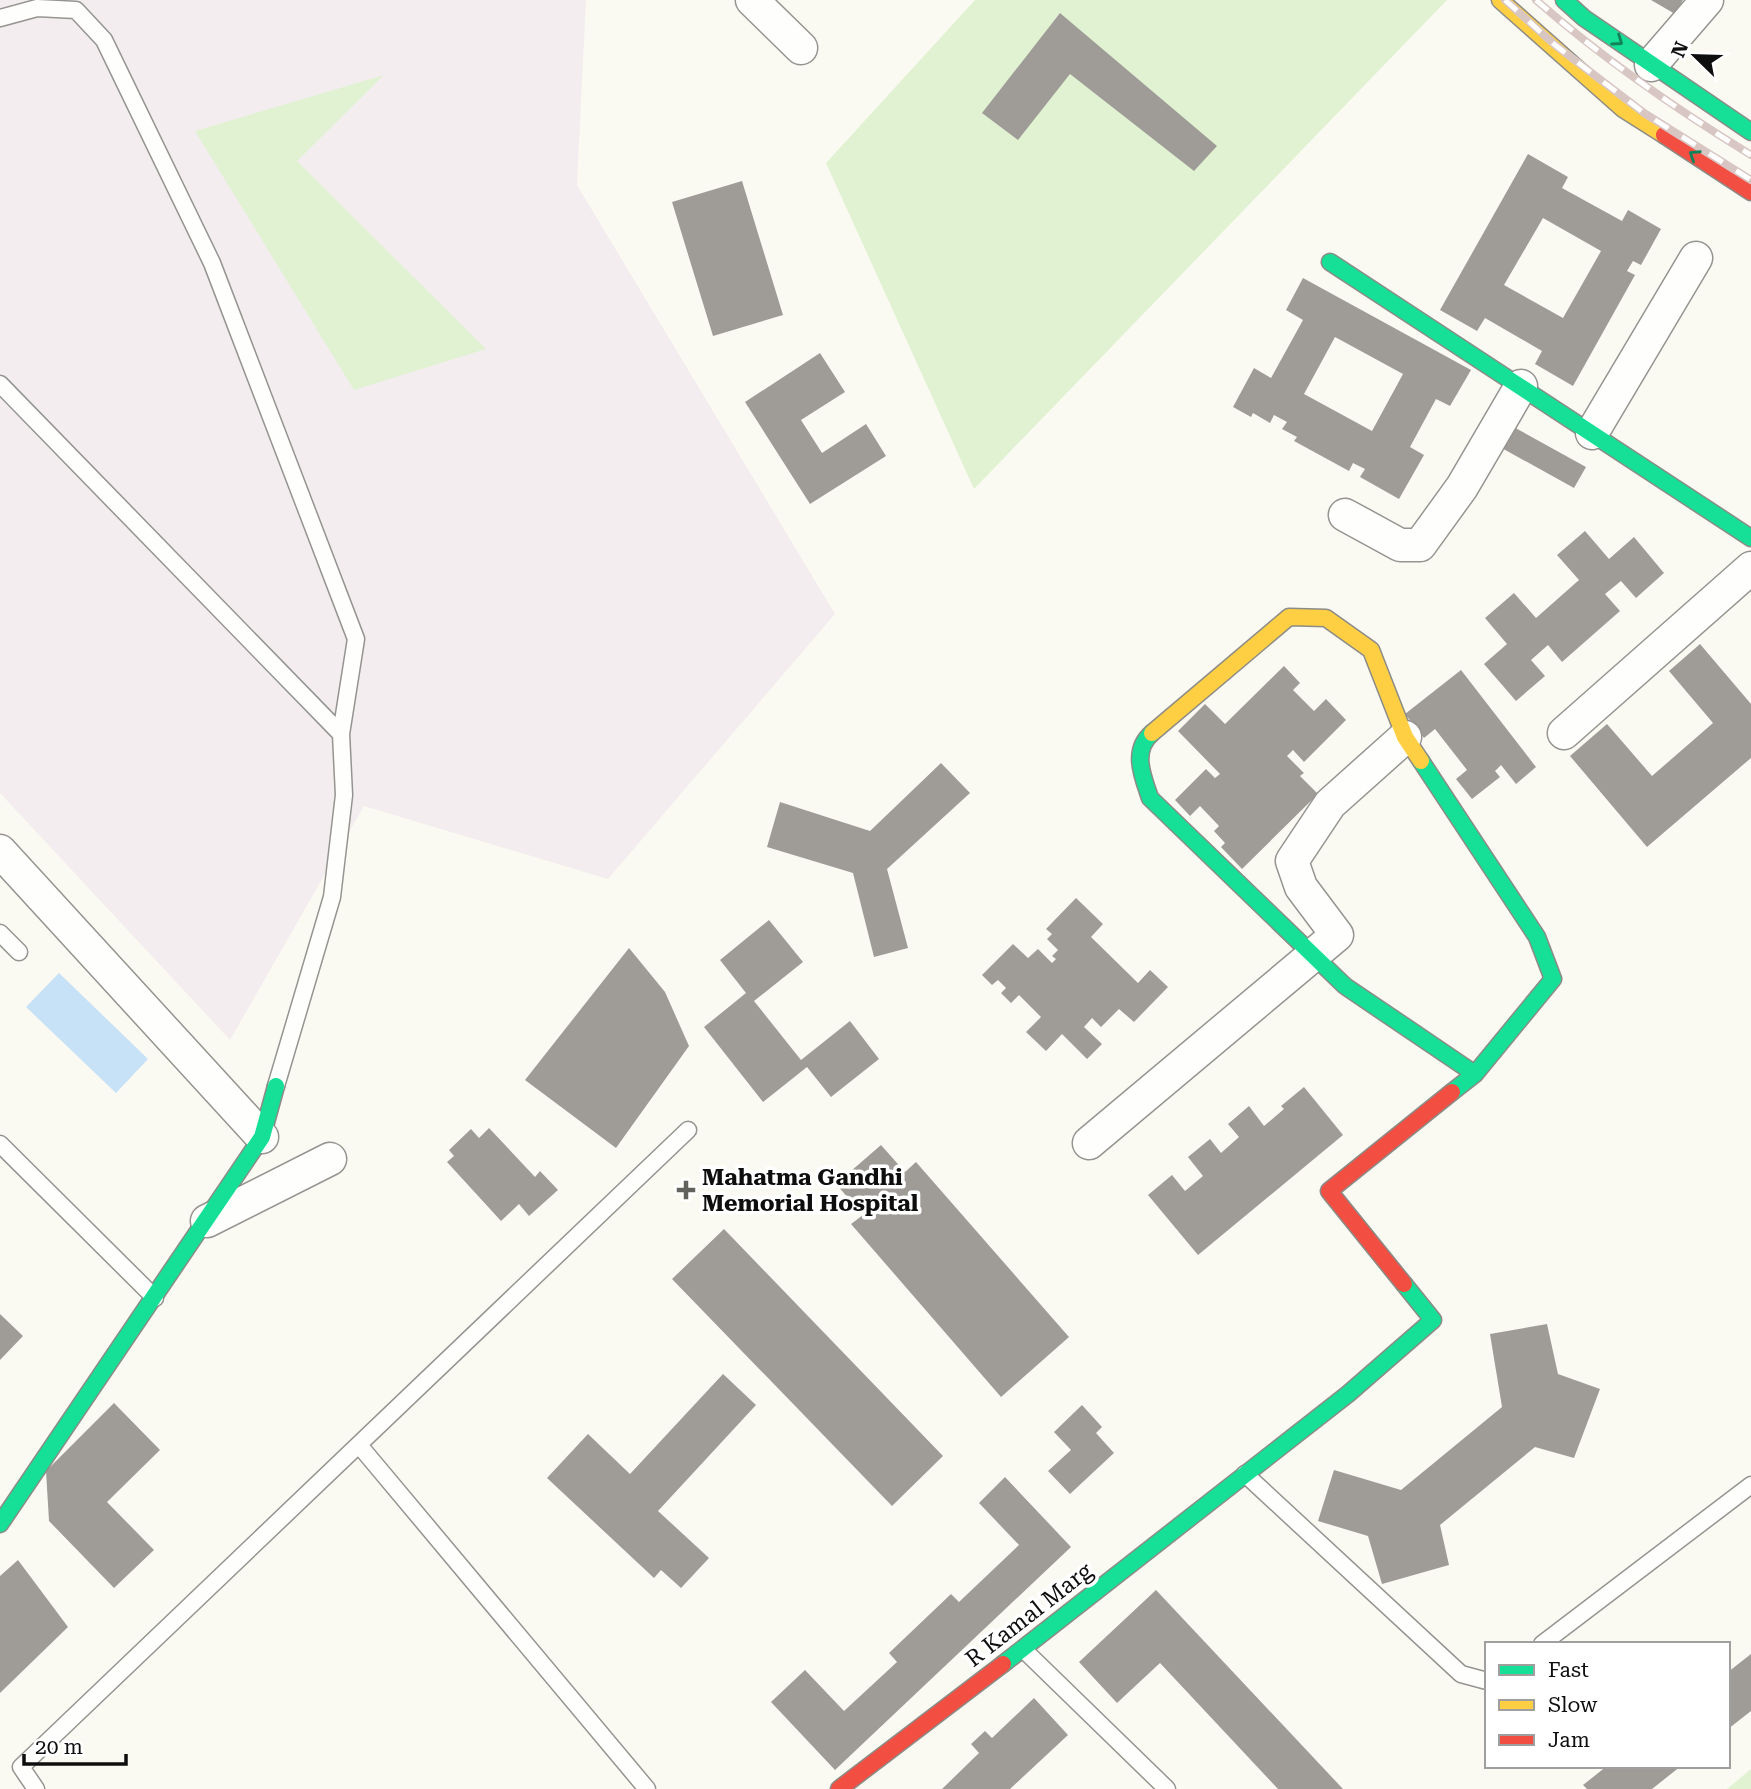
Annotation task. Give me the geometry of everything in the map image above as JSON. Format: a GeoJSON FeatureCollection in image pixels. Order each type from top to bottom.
{"type":"FeatureCollection","features":[{"type":"Feature","properties":{"kind":"street"},"geometry":{"type":"LineString","coordinates":[[752,0],[802,48]]}},
{"type":"Feature","properties":{"kind":"street"},"geometry":{"type":"LineString","coordinates":[[1500,0],[1623,109],[1751,192]]}},
{"type":"Feature","properties":{"kind":"street"},"geometry":{"type":"LineString","coordinates":[[1564,0],[1584,18],[1751,132]]}},
{"type":"Feature","properties":{"kind":"street"},"geometry":{"type":"LineString","coordinates":[[1651,65],[1707,0]]}},
{"type":"Feature","properties":{"kind":"street"},"geometry":{"type":"LineString","coordinates":[[1592,433],[1696,258]]}},
{"type":"Feature","properties":{"kind":"street"},"geometry":{"type":"LineString","coordinates":[[1331,262],[1751,538]]}},
{"type":"Feature","properties":{"kind":"street"},"geometry":{"type":"LineString","coordinates":[[1345,515],[1400,545],[1420,545],[1462,487],[1521,386]]}},
{"type":"Feature","properties":{"kind":"street"},"geometry":{"type":"LineString","coordinates":[[1564,733],[1751,568]]}},
{"type":"Feature","properties":{"kind":"street"},"geometry":{"type":"LineString","coordinates":[[1289,617],[1325,618],[1371,650],[1405,737],[1537,937],[1553,979],[1475,1074],[1345,986],[1314,956],[1150,798],[1138,762],[1147,737],[1289,617]]}},
{"type":"Feature","properties":{"kind":"street"},"geometry":{"type":"LineString","coordinates":[[1089,1143],[1337,935],[1301,887],[1292,860],[1330,804],[1405,737]]}},
{"type":"Feature","properties":{"kind":"street"},"geometry":{"type":"LineString","coordinates":[[0,851],[262,1137]]}},
{"type":"Feature","properties":{"kind":"street","name":"R Kamal Marg"},"geometry":{"type":"LineString","coordinates":[[839,1789],[1023,1649],[1348,1394],[1433,1320],[1329,1191],[1475,1074]]}},
{"type":"Feature","properties":{"kind":"street"},"geometry":{"type":"LineString","coordinates":[[0,1524],[262,1137],[275,1086]]}},
{"type":"Feature","properties":{"kind":"street"},"geometry":{"type":"LineString","coordinates":[[207,1221],[330,1159]]}},
{"type":"Feature","properties":{"kind":"lane"},"geometry":{"type":"LineString","coordinates":[[0,18],[37,8],[76,10],[104,40],[212,263],[356,639],[341,734],[344,795],[332,897],[275,1086]]}},
{"type":"Feature","properties":{"kind":"lane"},"geometry":{"type":"LineString","coordinates":[[0,384],[341,734]]}},
{"type":"Feature","properties":{"kind":"lane"},"geometry":{"type":"LineString","coordinates":[[0,933],[19,952]]}},
{"type":"Feature","properties":{"kind":"lane"},"geometry":{"type":"LineString","coordinates":[[36,1789],[21,1767],[688,1130]]}},
{"type":"Feature","properties":{"kind":"lane"},"geometry":{"type":"LineString","coordinates":[[0,1144],[155,1298]]}},
{"type":"Feature","properties":{"kind":"lane"},"geometry":{"type":"LineString","coordinates":[[359,1444],[647,1789]]}},
{"type":"Feature","properties":{"kind":"lane"},"geometry":{"type":"LineString","coordinates":[[1245,1474],[1461,1674],[1485,1680]]}},
{"type":"Feature","properties":{"kind":"lane"},"geometry":{"type":"LineString","coordinates":[[1545,1642],[1751,1485]]}},
{"type":"Feature","properties":{"kind":"lane"},"geometry":{"type":"LineString","coordinates":[[1023,1649],[1167,1789]]}},
{"type":"Feature","properties":{"kind":"shaded area"},"geometry":{"type":"Polygon","coordinates":[[[0,0],[586,0],[577,185],[835,614],[608,879],[364,806],[230,1040],[0,793],[0,0]]]}},
{"type":"Feature","properties":{"kind":"green space"},"geometry":{"type":"Polygon","coordinates":[[[975,0],[1447,0],[974,489],[826,163],[975,0]]]}},
{"type":"Feature","properties":{"kind":"green space"},"geometry":{"type":"Polygon","coordinates":[[[384,75],[297,161],[486,349],[354,390],[195,131],[384,75]]]}},
{"type":"Feature","properties":{"kind":"green space"},"geometry":{"type":"Polygon","coordinates":[[[1751,1769],[1751,1789],[1727,1789],[1751,1769]]]}},
{"type":"Feature","properties":{"kind":"water"},"geometry":{"type":"Polygon","coordinates":[[[59,973],[148,1059],[116,1093],[26,1007],[59,973]]]}},
{"type":"Feature","properties":{"kind":"building"},"geometry":{"type":"Polygon","coordinates":[[[1651,0],[1683,0],[1675,14],[1651,0]]]}},
{"type":"Feature","properties":{"kind":"building"},"geometry":{"type":"Polygon","coordinates":[[[1060,13],[1217,146],[1194,171],[1070,74],[1018,140],[982,113],[1060,13]]]}},
{"type":"Feature","properties":{"kind":"building"},"geometry":{"type":"Polygon","coordinates":[[[1528,154],[1568,177],[1562,188],[1622,221],[1628,210],[1661,229],[1641,265],[1633,261],[1627,271],[1635,275],[1573,386],[1535,364],[1542,351],[1485,318],[1477,331],[1440,310],[1528,154]],[[1543,218],[1504,285],[1563,318],[1601,251],[1543,218]]]}},
{"type":"Feature","properties":{"kind":"building"},"geometry":{"type":"Polygon","coordinates":[[[742,181],[783,315],[713,336],[672,202],[742,181]]]}},
{"type":"Feature","properties":{"kind":"building"},"geometry":{"type":"Polygon","coordinates":[[[1303,278],[1471,370],[1450,406],[1436,399],[1410,447],[1424,455],[1399,499],[1360,477],[1365,469],[1353,463],[1349,471],[1294,441],[1297,437],[1282,429],[1287,422],[1274,415],[1270,423],[1253,413],[1251,417],[1233,407],[1254,368],[1271,378],[1303,320],[1286,310],[1303,278]],[[1335,337],[1304,394],[1372,431],[1403,374],[1335,337]]]}},
{"type":"Feature","properties":{"kind":"building"},"geometry":{"type":"Polygon","coordinates":[[[820,353],[845,392],[801,420],[822,453],[866,424],[886,456],[810,504],[745,402],[820,353]]]}},
{"type":"Feature","properties":{"kind":"building"},"geometry":{"type":"Polygon","coordinates":[[[1510,425],[1586,467],[1574,488],[1498,446],[1510,425]]]}},
{"type":"Feature","properties":{"kind":"building"},"geometry":{"type":"Polygon","coordinates":[[[1585,531],[1609,559],[1634,537],[1664,573],[1636,598],[1621,581],[1605,594],[1620,611],[1562,662],[1548,645],[1531,660],[1545,676],[1516,701],[1484,664],[1507,644],[1485,618],[1514,593],[1536,618],[1579,580],[1557,555],[1585,531]]]}},
{"type":"Feature","properties":{"kind":"building"},"geometry":{"type":"Polygon","coordinates":[[[1700,644],[1751,704],[1751,758],[1647,847],[1570,756],[1607,724],[1652,776],[1713,723],[1669,671],[1700,644]]]}},
{"type":"Feature","properties":{"kind":"building"},"geometry":{"type":"Polygon","coordinates":[[[1284,666],[1300,683],[1293,690],[1314,711],[1326,699],[1346,720],[1304,762],[1293,750],[1287,756],[1304,773],[1300,776],[1318,794],[1242,869],[1221,847],[1225,843],[1214,831],[1219,826],[1200,806],[1190,816],[1175,800],[1206,769],[1215,778],[1220,774],[1178,731],[1205,704],[1225,724],[1284,666]]]}},
{"type":"Feature","properties":{"kind":"building"},"geometry":{"type":"Polygon","coordinates":[[[1461,670],[1536,767],[1516,784],[1501,765],[1495,771],[1500,777],[1472,799],[1456,779],[1467,770],[1435,729],[1424,738],[1405,714],[1461,670]]]}},
{"type":"Feature","properties":{"kind":"building"},"geometry":{"type":"Polygon","coordinates":[[[941,763],[970,793],[887,869],[908,948],[874,957],[853,873],[767,847],[780,802],[870,831],[941,763]]]}},
{"type":"Feature","properties":{"kind":"building"},"geometry":{"type":"Polygon","coordinates":[[[1076,898],[1103,924],[1091,937],[1138,983],[1150,970],[1168,987],[1134,1022],[1119,1009],[1101,1027],[1092,1018],[1084,1027],[1102,1044],[1087,1059],[1062,1034],[1046,1051],[1026,1032],[1041,1017],[1019,995],[1011,1003],[1001,993],[1006,988],[998,980],[992,985],[982,975],[1013,944],[1028,958],[1038,949],[1052,963],[1056,959],[1052,956],[1058,950],[1047,939],[1052,934],[1046,929],[1076,898]]]}},
{"type":"Feature","properties":{"kind":"building"},"geometry":{"type":"Polygon","coordinates":[[[769,920],[803,962],[754,1001],[801,1060],[850,1021],[879,1059],[831,1097],[807,1067],[763,1102],[704,1027],[746,993],[720,960],[769,920]]]}},
{"type":"Feature","properties":{"kind":"building"},"geometry":{"type":"Polygon","coordinates":[[[629,948],[665,992],[689,1046],[616,1148],[525,1080],[629,948]]]}},
{"type":"Feature","properties":{"kind":"building"},"geometry":{"type":"Polygon","coordinates":[[[1304,1087],[1343,1135],[1198,1255],[1148,1195],[1172,1175],[1185,1191],[1203,1176],[1188,1157],[1210,1139],[1221,1153],[1239,1137],[1228,1124],[1249,1106],[1264,1126],[1284,1109],[1281,1106],[1304,1087]]]}},
{"type":"Feature","properties":{"kind":"building"},"geometry":{"type":"Polygon","coordinates":[[[489,1128],[535,1177],[540,1171],[558,1190],[529,1216],[519,1204],[501,1221],[447,1162],[454,1156],[449,1150],[471,1129],[479,1138],[489,1128]]]}},
{"type":"Feature","properties":{"kind":"building"},"geometry":{"type":"Polygon","coordinates":[[[881,1145],[905,1172],[916,1162],[1069,1337],[1001,1397],[851,1224],[863,1215],[836,1184],[881,1145]]]}},
{"type":"Feature","properties":{"kind":"building"},"geometry":{"type":"Polygon","coordinates":[[[724,1229],[943,1456],[892,1506],[672,1279],[724,1229]]]}},
{"type":"Feature","properties":{"kind":"building"},"geometry":{"type":"Polygon","coordinates":[[[0,1314],[23,1336],[0,1360],[0,1314]]]}},
{"type":"Feature","properties":{"kind":"building"},"geometry":{"type":"Polygon","coordinates":[[[1547,1324],[1558,1374],[1600,1389],[1574,1458],[1535,1447],[1440,1525],[1449,1565],[1382,1584],[1368,1536],[1318,1521],[1334,1470],[1401,1490],[1502,1407],[1490,1334],[1547,1324]]]}},
{"type":"Feature","properties":{"kind":"building"},"geometry":{"type":"Polygon","coordinates":[[[723,1374],[756,1405],[658,1511],[709,1558],[681,1588],[661,1570],[654,1578],[547,1478],[588,1434],[630,1474],[723,1374]]]}},
{"type":"Feature","properties":{"kind":"building"},"geometry":{"type":"Polygon","coordinates":[[[114,1403],[160,1450],[107,1502],[154,1550],[114,1588],[49,1521],[46,1471],[114,1403]]]}},
{"type":"Feature","properties":{"kind":"building"},"geometry":{"type":"Polygon","coordinates":[[[1082,1405],[1102,1427],[1096,1433],[1114,1453],[1070,1494],[1048,1471],[1071,1450],[1054,1432],[1082,1405]]]}},
{"type":"Feature","properties":{"kind":"building"},"geometry":{"type":"Polygon","coordinates":[[[1005,1477],[1071,1547],[835,1770],[771,1702],[805,1670],[844,1711],[897,1662],[889,1653],[951,1594],[959,1602],[1019,1545],[979,1503],[1005,1477]]]}},
{"type":"Feature","properties":{"kind":"building"},"geometry":{"type":"Polygon","coordinates":[[[18,1560],[68,1627],[0,1693],[0,1576],[18,1560]]]}},
{"type":"Feature","properties":{"kind":"building"},"geometry":{"type":"Polygon","coordinates":[[[1156,1590],[1343,1789],[1278,1789],[1160,1663],[1117,1703],[1079,1662],[1156,1590]]]}},
{"type":"Feature","properties":{"kind":"building"},"geometry":{"type":"Polygon","coordinates":[[[1751,1654],[1751,1711],[1730,1727],[1730,1670],[1751,1654]]]}},
{"type":"Feature","properties":{"kind":"building"},"geometry":{"type":"Polygon","coordinates":[[[1034,1698],[1068,1735],[1010,1789],[942,1789],[979,1753],[971,1744],[985,1731],[992,1738],[1034,1698]]]}},
{"type":"Feature","properties":{"kind":"building"},"geometry":{"type":"Polygon","coordinates":[[[1604,1768],[1678,1768],[1652,1789],[1587,1789],[1583,1785],[1604,1768]]]}},
{"type":"Feature","properties":{"kind":"railway"},"geometry":{"type":"LineString","coordinates":[[1505,0],[1555,45],[1644,113],[1751,180]]}},
{"type":"Feature","properties":{"kind":"railway"},"geometry":{"type":"LineString","coordinates":[[1536,0],[1640,82],[1751,155]]}},
{"type":"Feature","properties":{"kind":"traffic: fast"},"geometry":{"type":"LineString","coordinates":[[1564,0],[1584,18],[1751,132]]}},
{"type":"Feature","properties":{"kind":"traffic: fast"},"geometry":{"type":"LineString","coordinates":[[1330,262],[1751,538]]}},
{"type":"Feature","properties":{"kind":"traffic: fast"},"geometry":{"type":"LineString","coordinates":[[1152,733],[1140,756],[1150,798],[1345,986],[1475,1074],[1452,1092]]}},
{"type":"Feature","properties":{"kind":"traffic: fast"},"geometry":{"type":"LineString","coordinates":[[1421,761],[1537,937],[1553,979],[1475,1074]]}},
{"type":"Feature","properties":{"kind":"traffic: fast"},"geometry":{"type":"LineString","coordinates":[[0,1524],[262,1137],[276,1086]]}},
{"type":"Feature","properties":{"kind":"traffic: fast"},"geometry":{"type":"LineString","coordinates":[[1003,1664],[1348,1394],[1433,1320],[1404,1284]]}},
{"type":"Feature","properties":{"kind":"traffic: slow"},"geometry":{"type":"LineString","coordinates":[[1500,0],[1623,109],[1664,135]]}},
{"type":"Feature","properties":{"kind":"traffic: slow"},"geometry":{"type":"LineString","coordinates":[[1152,733],[1289,617],[1326,618],[1371,650],[1405,737],[1421,761]]}},
{"type":"Feature","properties":{"kind":"traffic: jam"},"geometry":{"type":"LineString","coordinates":[[1664,135],[1751,192]]}},
{"type":"Feature","properties":{"kind":"traffic: jam"},"geometry":{"type":"LineString","coordinates":[[1404,1284],[1329,1191],[1452,1092]]}},
{"type":"Feature","properties":{"kind":"traffic: jam"},"geometry":{"type":"LineString","coordinates":[[839,1789],[1003,1664]]}},
{"type":"Feature","properties":{"kind":"place","name":"Mahatma Gandhi Memorial Hospital"},"geometry":{"type":"Point","coordinates":[686,1190]}}]}
